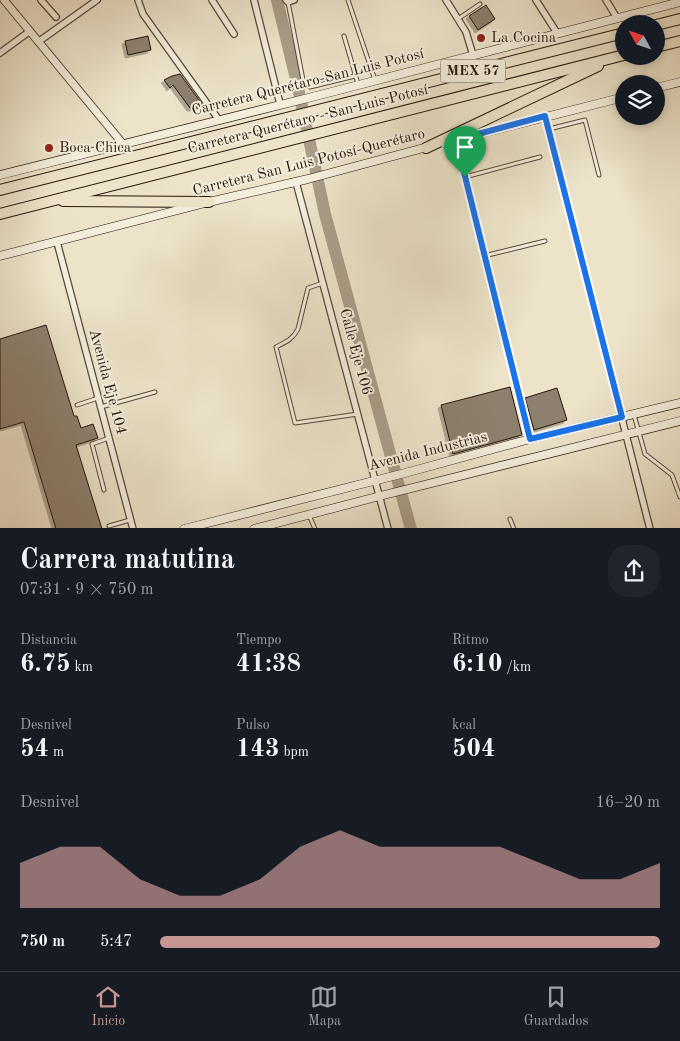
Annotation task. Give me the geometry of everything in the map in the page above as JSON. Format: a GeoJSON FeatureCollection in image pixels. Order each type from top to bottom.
{"type":"FeatureCollection","features":[{"type":"Feature","properties":{"kind":"highway"},"geometry":{"type":"LineString","coordinates":[[665,23],[680,19]]}},
{"type":"Feature","properties":{"kind":"highway","name":"Carretera Querétaro - San Luis Potosí"},"geometry":{"type":"LineString","coordinates":[[0,190],[615,35]]}},
{"type":"Feature","properties":{"kind":"highway"},"geometry":{"type":"LineString","coordinates":[[665,45],[680,42]]}},
{"type":"Feature","properties":{"kind":"highway","name":"Carretera Querétaro - San Luis Potosí"},"geometry":{"type":"LineString","coordinates":[[0,214],[615,58]]}},
{"type":"Feature","properties":{"kind":"highway"},"geometry":{"type":"LineString","coordinates":[[426,148],[615,59]]}},
{"type":"Feature","properties":{"kind":"highway"},"geometry":{"type":"LineString","coordinates":[[50,201],[209,202]]}},
{"type":"Feature","properties":{"kind":"main road","name":"Carretera Querétaro-San Luis Potosí"},"geometry":{"type":"LineString","coordinates":[[629,15],[680,2]]}},
{"type":"Feature","properties":{"kind":"main road","name":"Carretera Querétaro-San Luis Potosí"},"geometry":{"type":"LineString","coordinates":[[0,176],[615,18]]}},
{"type":"Feature","properties":{"kind":"main road"},"geometry":{"type":"LineString","coordinates":[[665,86],[680,82]]}},
{"type":"Feature","properties":{"kind":"main road","name":"Carretera San Luis Potosí-Querétaro"},"geometry":{"type":"LineString","coordinates":[[0,256],[209,202],[296,182],[615,98]]}},
{"type":"Feature","properties":{"kind":"main road","name":"Avenida Industrias"},"geometry":{"type":"LineString","coordinates":[[184,528],[405,473],[530,439],[680,403]]}},
{"type":"Feature","properties":{"kind":"main road","name":"Avenida Industrias"},"geometry":{"type":"LineString","coordinates":[[254,528],[680,421]]}},
{"type":"Feature","properties":{"kind":"street"},"geometry":{"type":"LineString","coordinates":[[4,0],[123,144]]}},
{"type":"Feature","properties":{"kind":"street"},"geometry":{"type":"LineString","coordinates":[[41,0],[56,17]]}},
{"type":"Feature","properties":{"kind":"street"},"geometry":{"type":"LineString","coordinates":[[38,42],[97,0]]}},
{"type":"Feature","properties":{"kind":"street"},"geometry":{"type":"LineString","coordinates":[[212,0],[234,34]]}},
{"type":"Feature","properties":{"kind":"street"},"geometry":{"type":"LineString","coordinates":[[254,0],[283,103]]}},
{"type":"Feature","properties":{"kind":"street"},"geometry":{"type":"LineString","coordinates":[[446,0],[466,32],[473,55]]}},
{"type":"Feature","properties":{"kind":"street"},"geometry":{"type":"LineString","coordinates":[[536,0],[557,33]]}},
{"type":"Feature","properties":{"kind":"street"},"geometry":{"type":"LineString","coordinates":[[606,0],[615,15]]}},
{"type":"Feature","properties":{"kind":"street"},"geometry":{"type":"LineString","coordinates":[[141,1],[143,14],[220,120]]}},
{"type":"Feature","properties":{"kind":"street"},"geometry":{"type":"LineString","coordinates":[[0,53],[30,32]]}},
{"type":"Feature","properties":{"kind":"street"},"geometry":{"type":"LineString","coordinates":[[545,116],[650,528]]}},
{"type":"Feature","properties":{"kind":"street","name":"Calle Eje 106"},"geometry":{"type":"LineString","coordinates":[[296,182],[388,528]]}},
{"type":"Feature","properties":{"kind":"street","name":"Avenida Eje 104"},"geometry":{"type":"LineString","coordinates":[[57,242],[132,528]]}},
{"type":"Feature","properties":{"kind":"lane"},"geometry":{"type":"LineString","coordinates":[[348,0],[375,81]]}},
{"type":"Feature","properties":{"kind":"lane"},"geometry":{"type":"LineString","coordinates":[[289,1],[303,80],[306,85],[310,87],[355,76]]}},
{"type":"Feature","properties":{"kind":"lane"},"geometry":{"type":"LineString","coordinates":[[458,19],[480,4]]}},
{"type":"Feature","properties":{"kind":"lane"},"geometry":{"type":"LineString","coordinates":[[344,36],[358,85]]}},
{"type":"Feature","properties":{"kind":"lane"},"geometry":{"type":"LineString","coordinates":[[548,129],[585,120],[599,175]]}},
{"type":"Feature","properties":{"kind":"lane"},"geometry":{"type":"LineString","coordinates":[[456,140],[530,439]]}},
{"type":"Feature","properties":{"kind":"lane"},"geometry":{"type":"LineString","coordinates":[[465,177],[540,157]]}},
{"type":"Feature","properties":{"kind":"lane"},"geometry":{"type":"LineString","coordinates":[[484,256],[545,241]]}},
{"type":"Feature","properties":{"kind":"lane"},"geometry":{"type":"LineString","coordinates":[[323,283],[308,288],[296,334],[292,339],[276,347],[295,423],[358,414]]}},
{"type":"Feature","properties":{"kind":"lane"},"geometry":{"type":"LineString","coordinates":[[100,407],[154,392]]}},
{"type":"Feature","properties":{"kind":"lane"},"geometry":{"type":"LineString","coordinates":[[77,405],[98,398]]}},
{"type":"Feature","properties":{"kind":"lane"},"geometry":{"type":"LineString","coordinates":[[634,414],[645,454],[672,475],[680,496]]}},
{"type":"Feature","properties":{"kind":"lane"},"geometry":{"type":"LineString","coordinates":[[104,490],[92,444],[109,438]]}},
{"type":"Feature","properties":{"kind":"lane"},"geometry":{"type":"LineString","coordinates":[[309,515],[314,528]]}},
{"type":"Feature","properties":{"kind":"lane"},"geometry":{"type":"LineString","coordinates":[[510,519],[514,528]]}},
{"type":"Feature","properties":{"kind":"lane"},"geometry":{"type":"LineString","coordinates":[[109,526],[130,520]]}},
{"type":"Feature","properties":{"kind":"building"},"geometry":{"type":"Polygon","coordinates":[[[486,5],[495,19],[478,30],[469,16],[486,5]]]}},
{"type":"Feature","properties":{"kind":"building"},"geometry":{"type":"Polygon","coordinates":[[[148,36],[151,50],[128,55],[125,41],[148,36]]]}},
{"type":"Feature","properties":{"kind":"building"},"geometry":{"type":"Polygon","coordinates":[[[180,74],[202,104],[198,108],[190,108],[173,85],[170,88],[164,80],[180,74]]]}},
{"type":"Feature","properties":{"kind":"building"},"geometry":{"type":"Polygon","coordinates":[[[46,325],[74,416],[77,416],[81,428],[93,424],[98,438],[76,445],[102,528],[56,528],[24,422],[0,429],[0,339],[46,325]]]}},
{"type":"Feature","properties":{"kind":"building"},"geometry":{"type":"Polygon","coordinates":[[[510,387],[522,435],[453,454],[441,405],[510,387]]]}},
{"type":"Feature","properties":{"kind":"building"},"geometry":{"type":"Polygon","coordinates":[[[557,388],[567,420],[534,430],[525,398],[557,388]]]}},
{"type":"Feature","properties":{"kind":"waterway"},"geometry":{"type":"LineString","coordinates":[[277,0],[325,214],[411,528]]}},
{"type":"Feature","properties":{"kind":"place","name":"La Cocina"},"geometry":{"type":"Point","coordinates":[481,38]}},
{"type":"Feature","properties":{"kind":"place","name":"Boca Chica"},"geometry":{"type":"Point","coordinates":[49,148]}},
{"type":"Feature","properties":{"kind":"route"},"geometry":{"type":"LineString","coordinates":[[545,116],[622,417],[530,439],[465,177],[456,140],[545,116]]}}]}
